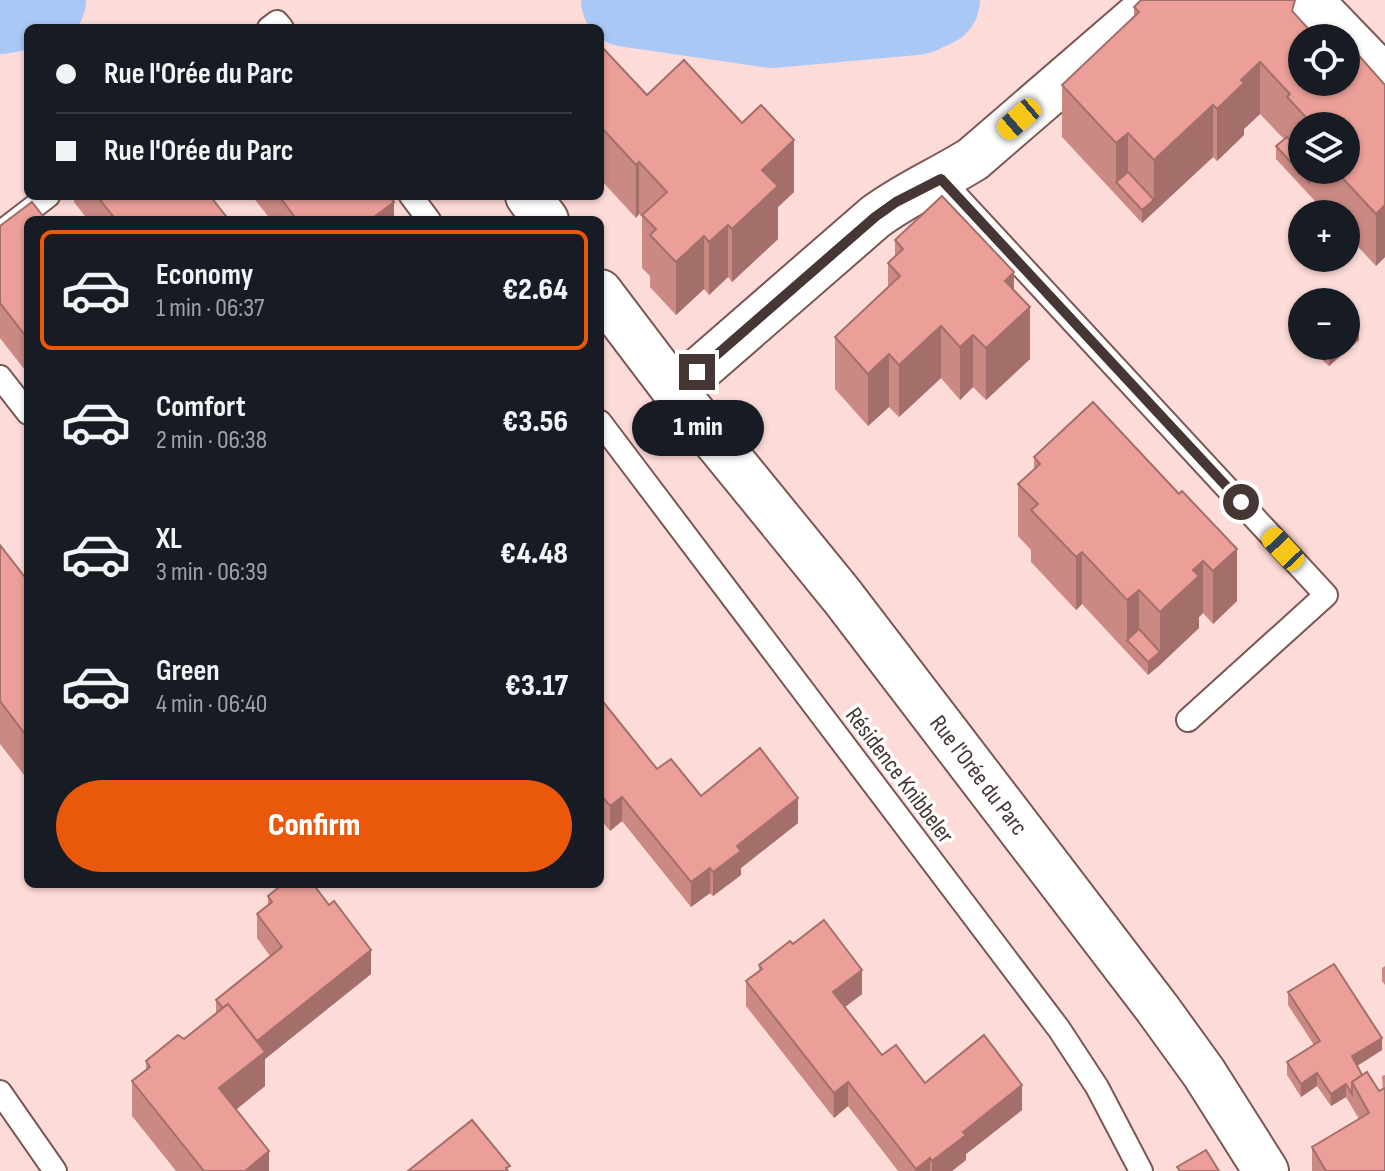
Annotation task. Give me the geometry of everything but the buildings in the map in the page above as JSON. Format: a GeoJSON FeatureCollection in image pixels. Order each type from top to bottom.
{"type":"FeatureCollection","features":[{"type":"Feature","properties":{"kind":"street"},"geometry":{"type":"LineString","coordinates":[[675,391],[875,217],[973,159],[1157,0]]}},
{"type":"Feature","properties":{"kind":"street"},"geometry":{"type":"LineString","coordinates":[[1310,0],[1385,78]]}},
{"type":"Feature","properties":{"kind":"street","name":"Rue l'Orée du Parc"},"geometry":{"type":"LineString","coordinates":[[604,297],[675,391],[842,596],[1157,1008],[1204,1073],[1266,1171]]}},
{"type":"Feature","properties":{"kind":"lane"},"geometry":{"type":"LineString","coordinates":[[941,179],[1326,595],[1188,720]]}},
{"type":"Feature","properties":{"kind":"lane"},"geometry":{"type":"LineString","coordinates":[[0,233],[43,200]]}},
{"type":"Feature","properties":{"kind":"lane"},"geometry":{"type":"LineString","coordinates":[[0,377],[24,408]]}},
{"type":"Feature","properties":{"kind":"lane","name":"Résidence Knibbeler"},"geometry":{"type":"LineString","coordinates":[[604,427],[1059,1029],[1097,1087],[1141,1171]]}},
{"type":"Feature","properties":{"kind":"lane"},"geometry":{"type":"LineString","coordinates":[[0,1092],[55,1171]]}},
{"type":"Feature","properties":{"kind":"waterway"},"geometry":{"type":"LineString","coordinates":[[0,7],[39,0]]}},
{"type":"Feature","properties":{"kind":"waterway"},"geometry":{"type":"LineString","coordinates":[[628,0],[773,21],[916,8],[933,0]]}},
{"type":"Feature","properties":{"kind":"route"},"geometry":{"type":"LineString","coordinates":[[697,372],[875,217],[896,202],[941,179],[1241,502]]}}]}
